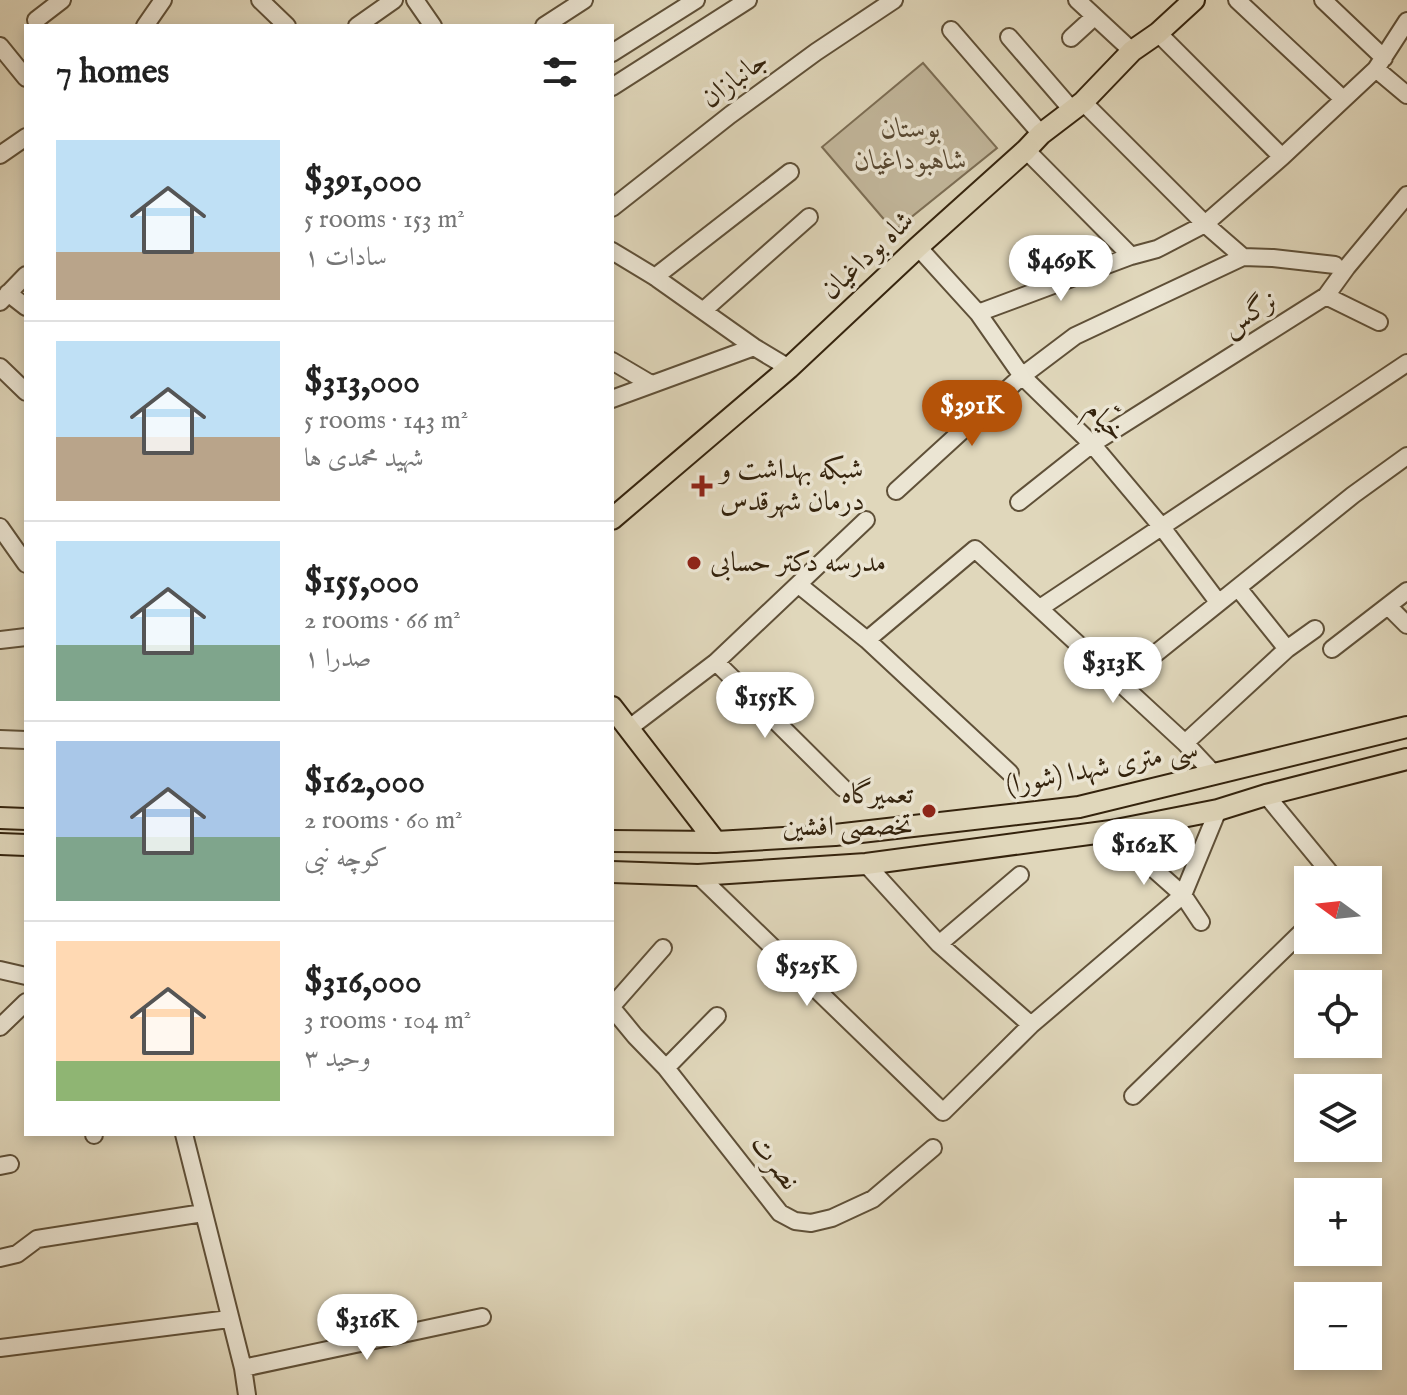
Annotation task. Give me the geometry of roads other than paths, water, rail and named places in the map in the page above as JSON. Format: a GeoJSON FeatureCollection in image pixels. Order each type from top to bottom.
{"type":"FeatureCollection","features":[{"type":"Feature","properties":{"kind":"main road","name":"شاه بوداغیان"},"geometry":{"type":"LineString","coordinates":[[614,517],[789,368],[1041,134],[1078,106],[1132,51],[1158,33],[1194,0]]}},
{"type":"Feature","properties":{"kind":"main road"},"geometry":{"type":"LineString","coordinates":[[614,710],[716,842]]}},
{"type":"Feature","properties":{"kind":"main road","name":"سی متری شهدا (شورا)"},"geometry":{"type":"LineString","coordinates":[[614,841],[716,842],[835,835],[1079,807],[1407,727]]}},
{"type":"Feature","properties":{"kind":"main road","name":"سی متری شهدا (شورا)"},"geometry":{"type":"LineString","coordinates":[[614,872],[698,875],[866,864],[1111,831],[1218,810],[1407,759]]}},
{"type":"Feature","properties":{"kind":"main road"},"geometry":{"type":"LineString","coordinates":[[0,818],[24,819]]}},
{"type":"Feature","properties":{"kind":"main road"},"geometry":{"type":"LineString","coordinates":[[941,824],[946,852]]}},
{"type":"Feature","properties":{"kind":"main road"},"geometry":{"type":"LineString","coordinates":[[0,844],[24,845]]}},
{"type":"Feature","properties":{"kind":"street"},"geometry":{"type":"LineString","coordinates":[[36,20],[62,0]]}},
{"type":"Feature","properties":{"kind":"street"},"geometry":{"type":"LineString","coordinates":[[146,24],[163,0]]}},
{"type":"Feature","properties":{"kind":"street"},"geometry":{"type":"LineString","coordinates":[[260,0],[285,24]]}},
{"type":"Feature","properties":{"kind":"street"},"geometry":{"type":"LineString","coordinates":[[360,24],[394,0]]}},
{"type":"Feature","properties":{"kind":"street"},"geometry":{"type":"LineString","coordinates":[[415,0],[432,24]]}},
{"type":"Feature","properties":{"kind":"street"},"geometry":{"type":"LineString","coordinates":[[547,24],[584,0]]}},
{"type":"Feature","properties":{"kind":"street"},"geometry":{"type":"LineString","coordinates":[[614,52],[696,0]]}},
{"type":"Feature","properties":{"kind":"street"},"geometry":{"type":"LineString","coordinates":[[614,86],[748,0]]}},
{"type":"Feature","properties":{"kind":"street","name":"جانبازان"},"geometry":{"type":"LineString","coordinates":[[614,206],[730,115],[894,0]]}},
{"type":"Feature","properties":{"kind":"street"},"geometry":{"type":"LineString","coordinates":[[1077,0],[1132,51]]}},
{"type":"Feature","properties":{"kind":"street"},"geometry":{"type":"LineString","coordinates":[[1237,0],[1343,99]]}},
{"type":"Feature","properties":{"kind":"street"},"geometry":{"type":"LineString","coordinates":[[1323,0],[1407,95]]}},
{"type":"Feature","properties":{"kind":"street"},"geometry":{"type":"LineString","coordinates":[[1071,38],[1094,17]]}},
{"type":"Feature","properties":{"kind":"street"},"geometry":{"type":"LineString","coordinates":[[978,313],[1157,249],[1205,224],[1282,157],[1380,63],[1407,21]]}},
{"type":"Feature","properties":{"kind":"street"},"geometry":{"type":"LineString","coordinates":[[951,30],[1041,134]]}},
{"type":"Feature","properties":{"kind":"street"},"geometry":{"type":"LineString","coordinates":[[1158,33],[1282,157]]}},
{"type":"Feature","properties":{"kind":"street"},"geometry":{"type":"LineString","coordinates":[[1009,37],[1078,106],[1243,257]]}},
{"type":"Feature","properties":{"kind":"street"},"geometry":{"type":"LineString","coordinates":[[0,46],[24,76]]}},
{"type":"Feature","properties":{"kind":"street"},"geometry":{"type":"LineString","coordinates":[[1,151],[24,138]]}},
{"type":"Feature","properties":{"kind":"street"},"geometry":{"type":"LineString","coordinates":[[1026,150],[1131,256]]}},
{"type":"Feature","properties":{"kind":"street"},"geometry":{"type":"LineString","coordinates":[[655,277],[790,172]]}},
{"type":"Feature","properties":{"kind":"street","name":"نرگس"},"geometry":{"type":"LineString","coordinates":[[1019,502],[1092,444],[1326,296],[1407,195]]}},
{"type":"Feature","properties":{"kind":"street"},"geometry":{"type":"LineString","coordinates":[[704,310],[809,217]]}},
{"type":"Feature","properties":{"kind":"street","name":"خیّام"},"geometry":{"type":"LineString","coordinates":[[918,247],[978,313],[1022,376],[1092,444],[1161,526],[1218,602]]}},
{"type":"Feature","properties":{"kind":"street"},"geometry":{"type":"LineString","coordinates":[[614,252],[789,368]]}},
{"type":"Feature","properties":{"kind":"street"},"geometry":{"type":"LineString","coordinates":[[896,491],[1022,376],[1075,336],[1243,257],[1335,265]]}},
{"type":"Feature","properties":{"kind":"street"},"geometry":{"type":"LineString","coordinates":[[24,277],[4,298],[24,306]]}},
{"type":"Feature","properties":{"kind":"street"},"geometry":{"type":"LineString","coordinates":[[1326,296],[1379,322]]}},
{"type":"Feature","properties":{"kind":"street"},"geometry":{"type":"LineString","coordinates":[[614,398],[754,347]]}},
{"type":"Feature","properties":{"kind":"street"},"geometry":{"type":"LineString","coordinates":[[614,362],[651,384]]}},
{"type":"Feature","properties":{"kind":"street"},"geometry":{"type":"LineString","coordinates":[[1040,608],[1407,363]]}},
{"type":"Feature","properties":{"kind":"street"},"geometry":{"type":"LineString","coordinates":[[0,367],[24,390]]}},
{"type":"Feature","properties":{"kind":"street"},"geometry":{"type":"LineString","coordinates":[[1119,683],[1353,495],[1407,456]]}},
{"type":"Feature","properties":{"kind":"street"},"geometry":{"type":"LineString","coordinates":[[628,729],[716,662],[866,520]]}},
{"type":"Feature","properties":{"kind":"street"},"geometry":{"type":"LineString","coordinates":[[0,527],[24,561]]}},
{"type":"Feature","properties":{"kind":"street"},"geometry":{"type":"LineString","coordinates":[[867,640],[975,549],[1185,743],[1214,774]]}},
{"type":"Feature","properties":{"kind":"street"},"geometry":{"type":"LineString","coordinates":[[799,585],[867,640],[1010,773]]}},
{"type":"Feature","properties":{"kind":"street"},"geometry":{"type":"LineString","coordinates":[[1238,588],[1287,649]]}},
{"type":"Feature","properties":{"kind":"street"},"geometry":{"type":"LineString","coordinates":[[1332,649],[1407,591]]}},
{"type":"Feature","properties":{"kind":"street"},"geometry":{"type":"LineString","coordinates":[[1388,606],[1407,625]]}},
{"type":"Feature","properties":{"kind":"street"},"geometry":{"type":"LineString","coordinates":[[1185,743],[1287,649],[1315,629]]}},
{"type":"Feature","properties":{"kind":"street"},"geometry":{"type":"LineString","coordinates":[[0,640],[24,637]]}},
{"type":"Feature","properties":{"kind":"street"},"geometry":{"type":"LineString","coordinates":[[716,662],[843,788]]}},
{"type":"Feature","properties":{"kind":"street"},"geometry":{"type":"LineString","coordinates":[[0,739],[24,740]]}},
{"type":"Feature","properties":{"kind":"street"},"geometry":{"type":"LineString","coordinates":[[1266,795],[1324,866]]}},
{"type":"Feature","properties":{"kind":"street"},"geometry":{"type":"LineString","coordinates":[[698,875],[943,1112],[1031,1025],[1183,895],[1218,810]]}},
{"type":"Feature","properties":{"kind":"street"},"geometry":{"type":"LineString","coordinates":[[1111,831],[1183,895],[1201,922]]}},
{"type":"Feature","properties":{"kind":"street"},"geometry":{"type":"LineString","coordinates":[[866,864],[939,944],[1031,1025]]}},
{"type":"Feature","properties":{"kind":"street"},"geometry":{"type":"LineString","coordinates":[[939,944],[1020,875]]}},
{"type":"Feature","properties":{"kind":"street"},"geometry":{"type":"LineString","coordinates":[[1133,1096],[1294,940]]}},
{"type":"Feature","properties":{"kind":"street"},"geometry":{"type":"LineString","coordinates":[[614,1005],[663,948]]}},
{"type":"Feature","properties":{"kind":"street"},"geometry":{"type":"LineString","coordinates":[[0,970],[24,976]]}},
{"type":"Feature","properties":{"kind":"street"},"geometry":{"type":"LineString","coordinates":[[0,1027],[24,1004]]}},
{"type":"Feature","properties":{"kind":"street","name":"نصرت"},"geometry":{"type":"LineString","coordinates":[[614,1010],[666,1068],[780,1213],[795,1221],[811,1223],[832,1218],[873,1199],[933,1148]]}},
{"type":"Feature","properties":{"kind":"street"},"geometry":{"type":"LineString","coordinates":[[666,1068],[717,1016]]}},
{"type":"Feature","properties":{"kind":"street"},"geometry":{"type":"LineString","coordinates":[[184,1136],[243,1368],[247,1395]]}},
{"type":"Feature","properties":{"kind":"street"},"geometry":{"type":"LineString","coordinates":[[0,1258],[17,1254],[37,1239],[203,1213]]}},
{"type":"Feature","properties":{"kind":"street"},"geometry":{"type":"LineString","coordinates":[[243,1368],[482,1317]]}},
{"type":"Feature","properties":{"kind":"street"},"geometry":{"type":"LineString","coordinates":[[0,1348],[229,1319]]}},
{"type":"Feature","properties":{"kind":"place","name":"شبکه بهداشت و درمان شهرقدس"},"geometry":{"type":"Point","coordinates":[702,486]}},
{"type":"Feature","properties":{"kind":"place","name":"مدرسه دکتر حسابی"},"geometry":{"type":"Point","coordinates":[694,563]}},
{"type":"Feature","properties":{"kind":"place","name":"تعمیرگاه تخصصی افشین"},"geometry":{"type":"Point","coordinates":[929,811]}},
{"type":"Feature","properties":{"kind":"park label","name":"بوستان شاهبوداغیان"},"geometry":{"type":"Point","coordinates":[911,145]}}]}
